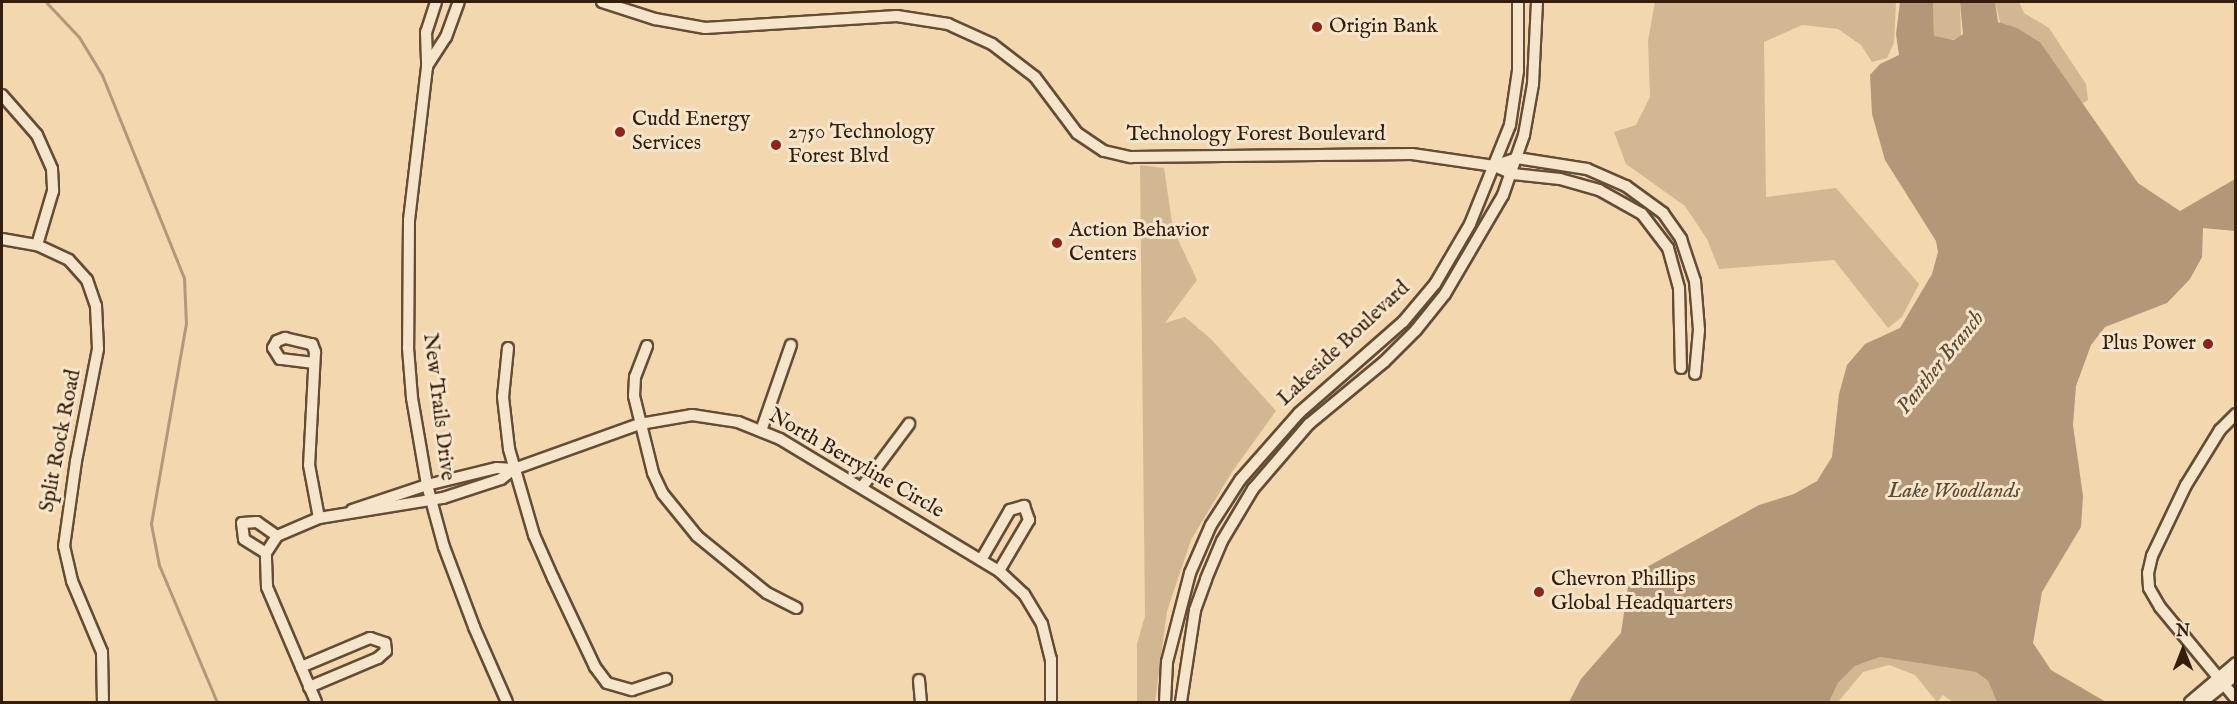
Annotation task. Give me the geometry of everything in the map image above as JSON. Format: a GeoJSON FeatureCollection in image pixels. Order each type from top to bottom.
{"type":"FeatureCollection","features":[{"type":"Feature","properties":{"kind":"street","name":"New Trails Drive"},"geometry":{"type":"LineString","coordinates":[[436,2],[426,32],[427,67],[414,151],[407,285],[412,398],[431,501],[474,627],[507,702]]}},
{"type":"Feature","properties":{"kind":"street","name":"New Trails Drive"},"geometry":{"type":"LineString","coordinates":[[427,67],[446,37],[459,2]]}},
{"type":"Feature","properties":{"kind":"street","name":"Technology Forest Boulevard"},"geometry":{"type":"LineString","coordinates":[[602,2],[655,19],[705,28],[897,16],[948,24],[992,44],[1012,58],[1035,77],[1077,133],[1104,152],[1122,155],[1412,154],[1494,166],[1513,174],[1560,179],[1599,190],[1629,205],[1651,223],[1668,248],[1679,288],[1681,368]]}},
{"type":"Feature","properties":{"kind":"street","name":"Lakeside Boulevard"},"geometry":{"type":"LineString","coordinates":[[1165,702],[1167,662],[1190,573],[1211,525],[1240,480],[1299,413],[1403,322],[1435,284],[1470,224],[1510,125],[1518,71],[1518,2]]}},
{"type":"Feature","properties":{"kind":"street","name":"Lakeside Boulevard"},"geometry":{"type":"LineString","coordinates":[[1181,702],[1195,610],[1222,540],[1253,489],[1309,424],[1384,362],[1445,294],[1486,227],[1513,174],[1533,84],[1537,2]]}},
{"type":"Feature","properties":{"kind":"street"},"geometry":{"type":"LineString","coordinates":[[2,95],[37,135],[52,169],[52,191],[37,245]]}},
{"type":"Feature","properties":{"kind":"street","name":"Technology Forest Boulevard"},"geometry":{"type":"LineString","coordinates":[[1494,166],[1517,158],[1569,164],[1601,174],[1640,194],[1663,213],[1681,238],[1695,281],[1699,330],[1695,374]]}},
{"type":"Feature","properties":{"kind":"street","name":"Split Rock Road"},"geometry":{"type":"LineString","coordinates":[[2,239],[37,245],[54,251],[79,269],[93,293],[99,319],[98,349],[76,461],[64,546],[72,581],[102,652],[103,702]]}},
{"type":"Feature","properties":{"kind":"street"},"geometry":{"type":"LineString","coordinates":[[1435,284],[1445,294]]}},
{"type":"Feature","properties":{"kind":"street"},"geometry":{"type":"LineString","coordinates":[[761,431],[791,345]]}},
{"type":"Feature","properties":{"kind":"street"},"geometry":{"type":"LineString","coordinates":[[647,346],[635,377],[634,396],[653,473],[674,511],[697,536],[767,593],[796,608]]}},
{"type":"Feature","properties":{"kind":"street"},"geometry":{"type":"LineString","coordinates":[[508,348],[503,397],[514,469],[534,536],[596,668],[608,683],[619,688],[648,687],[666,679]]}},
{"type":"Feature","properties":{"kind":"street"},"geometry":{"type":"LineString","coordinates":[[314,363],[309,465],[319,518]]}},
{"type":"Feature","properties":{"kind":"street"},"geometry":{"type":"LineString","coordinates":[[1299,413],[1309,424]]}},
{"type":"Feature","properties":{"kind":"street"},"geometry":{"type":"LineString","coordinates":[[2235,414],[2220,430],[2186,485],[2152,556],[2148,573],[2150,588],[2160,607],[2235,699]]}},
{"type":"Feature","properties":{"kind":"street","name":"North Berryline Circle"},"geometry":{"type":"LineString","coordinates":[[349,511],[431,501],[501,479],[514,469],[640,424],[692,415],[738,422],[761,431],[862,487],[999,571],[1024,594],[1042,624],[1051,659],[1051,702]]}},
{"type":"Feature","properties":{"kind":"street"},"geometry":{"type":"LineString","coordinates":[[862,487],[909,424]]}},
{"type":"Feature","properties":{"kind":"street","name":"North Berryline Circle"},"geometry":{"type":"LineString","coordinates":[[277,536],[290,527],[349,511],[427,484],[497,468],[514,469]]}},
{"type":"Feature","properties":{"kind":"street"},"geometry":{"type":"LineString","coordinates":[[981,560],[1010,510],[1024,506],[1029,512],[1029,520],[999,571]]}},
{"type":"Feature","properties":{"kind":"street"},"geometry":{"type":"LineString","coordinates":[[266,553],[244,539],[242,523],[257,522],[277,536],[266,553],[267,587],[316,702]]}},
{"type":"Feature","properties":{"kind":"street"},"geometry":{"type":"LineString","coordinates":[[301,667],[370,638],[385,643],[386,651],[378,658],[309,687]]}},
{"type":"Feature","properties":{"kind":"street"},"geometry":{"type":"LineString","coordinates":[[1167,662],[1185,666]]}},
{"type":"Feature","properties":{"kind":"street"},"geometry":{"type":"LineString","coordinates":[[2202,702],[2235,663]]}},
{"type":"Feature","properties":{"kind":"street"},"geometry":{"type":"LineString","coordinates":[[2190,702],[2221,680],[2235,675]]}},
{"type":"Feature","properties":{"kind":"street"},"geometry":{"type":"LineString","coordinates":[[920,680],[921,702]]}},
{"type":"Feature","properties":{"kind":"shaded area"},"geometry":{"type":"Polygon","coordinates":[[[1655,2],[1896,2],[1894,43],[1887,58],[1872,62],[1861,45],[1838,29],[1802,25],[1764,42],[1766,197],[1836,188],[1919,284],[1902,317],[1888,328],[1834,260],[1719,269],[1707,239],[1685,206],[1626,164],[1614,132],[1636,125],[1650,97],[1648,41],[1655,2]]]}},
{"type":"Feature","properties":{"kind":"shaded area"},"geometry":{"type":"Polygon","coordinates":[[[1933,2],[1960,2],[1961,39],[1942,40],[1934,36],[1933,2]]]}},
{"type":"Feature","properties":{"kind":"shaded area"},"geometry":{"type":"Polygon","coordinates":[[[1995,2],[2019,2],[2024,13],[2049,28],[2086,84],[2088,100],[2082,104],[2040,42],[2017,28],[2001,26],[1995,2]]]}},
{"type":"Feature","properties":{"kind":"shaded area"},"geometry":{"type":"Polygon","coordinates":[[[1140,165],[1164,168],[1173,229],[1197,280],[1165,323],[1185,317],[1211,339],[1276,411],[1232,472],[1191,540],[1167,611],[1155,702],[1137,702],[1137,644],[1145,616],[1140,165]]]}},
{"type":"Feature","properties":{"kind":"shaded area"},"geometry":{"type":"Polygon","coordinates":[[[1880,657],[1976,672],[1988,681],[1997,702],[1953,702],[1943,695],[1937,702],[1915,675],[1889,665],[1863,672],[1838,702],[1829,702],[1838,683],[1855,666],[1880,657]]]}},
{"type":"Feature","properties":{"kind":"water","name":"Lake Woodlands"},"geometry":{"type":"Polygon","coordinates":[[[1900,2],[1933,2],[1934,36],[1954,40],[1963,34],[1960,2],[1995,2],[1998,22],[2017,28],[2040,42],[2138,183],[2180,211],[2235,179],[2235,231],[2203,228],[2202,257],[2190,279],[2167,303],[2105,327],[2091,345],[2076,386],[2073,425],[2083,496],[2081,527],[2042,592],[2033,643],[2051,670],[2106,702],[1997,702],[1988,681],[1976,672],[1880,657],[1855,666],[1838,683],[1829,702],[1569,702],[1581,679],[1621,633],[1628,586],[1638,572],[1759,505],[1794,494],[1817,481],[1832,457],[1839,394],[1847,365],[1865,344],[1900,328],[1932,274],[1938,252],[1936,241],[1885,160],[1872,114],[1870,75],[1880,64],[1899,55],[1896,34],[1900,2]]]}},
{"type":"Feature","properties":{"kind":"waterway"},"geometry":{"type":"LineString","coordinates":[[46,2],[79,37],[102,75],[184,278],[186,323],[151,524],[159,565],[217,702]]}},
{"type":"Feature","properties":{"kind":"place","name":"Origin Bank"},"geometry":{"type":"Point","coordinates":[1317,27]}},
{"type":"Feature","properties":{"kind":"place","name":"Cudd Energy Services"},"geometry":{"type":"Point","coordinates":[620,132]}},
{"type":"Feature","properties":{"kind":"place","name":"2750 Technology Forest Blvd"},"geometry":{"type":"Point","coordinates":[776,145]}},
{"type":"Feature","properties":{"kind":"place","name":"Action Behavior Centers"},"geometry":{"type":"Point","coordinates":[1057,243]}},
{"type":"Feature","properties":{"kind":"place","name":"Plus Power"},"geometry":{"type":"Point","coordinates":[2208,344]}},
{"type":"Feature","properties":{"kind":"place","name":"Chevron Phillips Global Headquarters"},"geometry":{"type":"Point","coordinates":[1539,592]}},
{"type":"Feature","properties":{"kind":"water label","name":"Panther Branch"},"geometry":{"type":"Point","coordinates":[1941,363]}}]}
